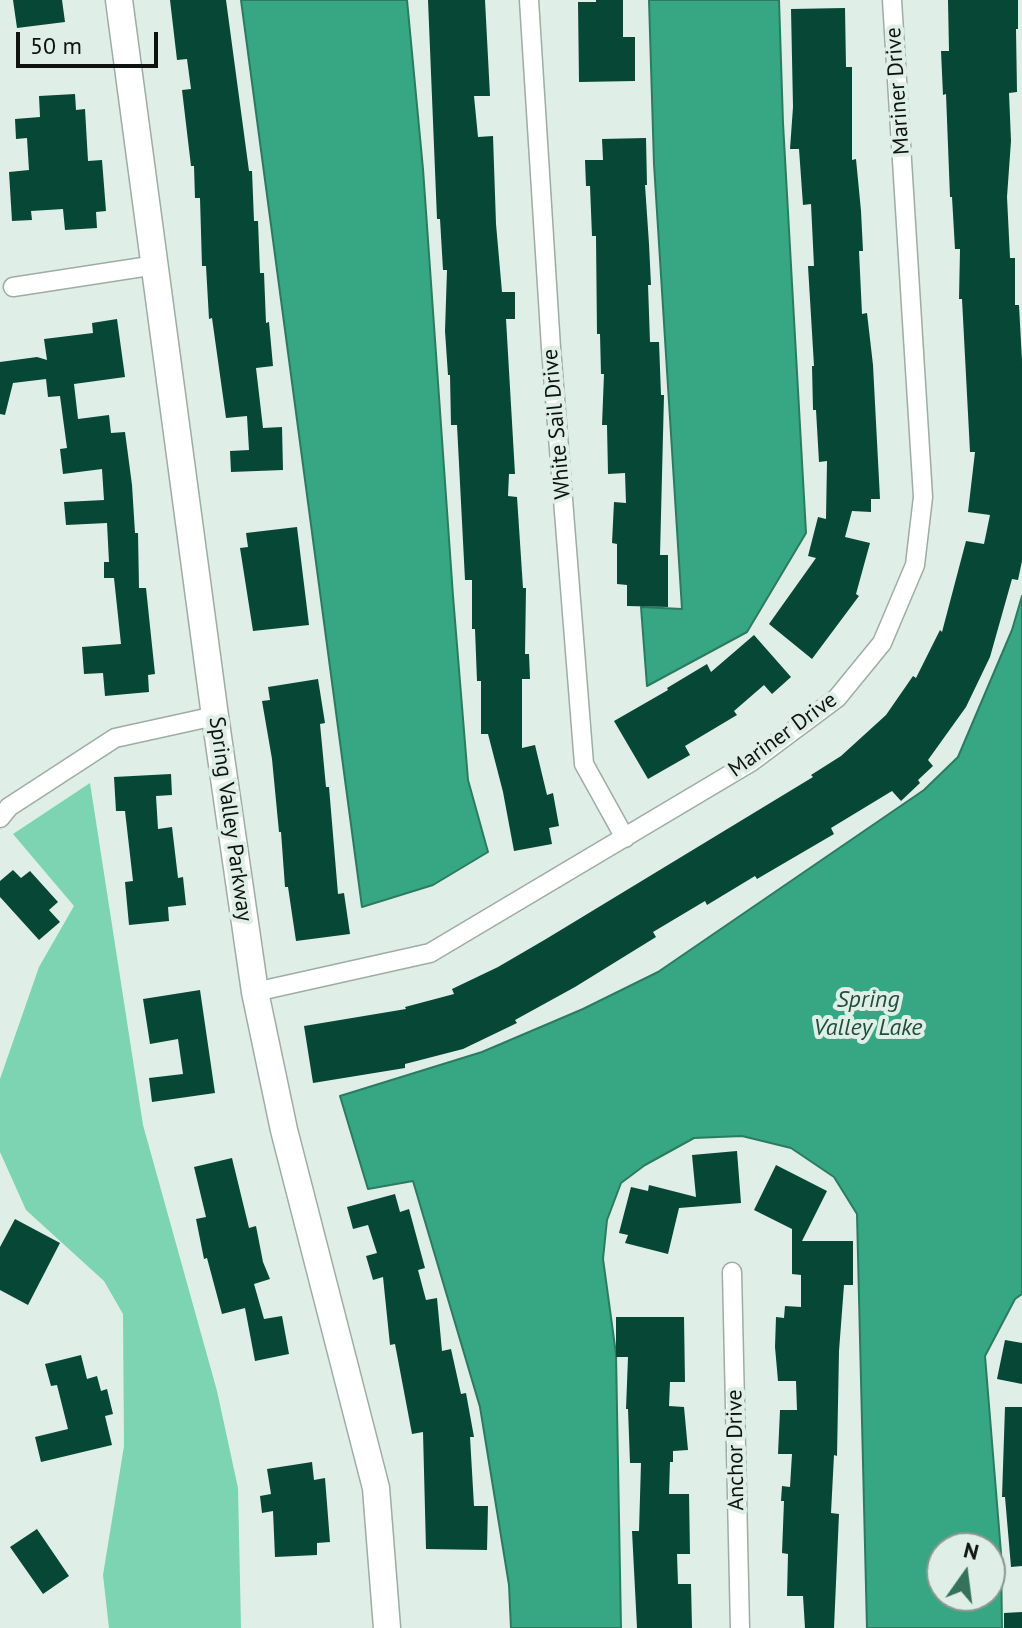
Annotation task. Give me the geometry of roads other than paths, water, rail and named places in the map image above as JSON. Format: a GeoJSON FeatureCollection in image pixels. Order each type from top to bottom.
{"type":"FeatureCollection","features":[{"type":"Feature","properties":{"kind":"street","name":"Spring Valley Parkway"},"geometry":{"type":"LineString","coordinates":[[119,0],[255,992],[284,1130],[376,1488],[387,1628]]}},
{"type":"Feature","properties":{"kind":"street","name":"White Sail Drive"},"geometry":{"type":"LineString","coordinates":[[529,0],[551,348],[584,764],[625,838]]}},
{"type":"Feature","properties":{"kind":"street","name":"Mariner Drive"},"geometry":{"type":"LineString","coordinates":[[255,992],[430,953],[751,762],[837,698],[882,643],[915,565],[923,497],[892,0]]}},
{"type":"Feature","properties":{"kind":"street"},"geometry":{"type":"LineString","coordinates":[[13,287],[156,265]]}},
{"type":"Feature","properties":{"kind":"street"},"geometry":{"type":"LineString","coordinates":[[0,818],[9,807],[115,738],[215,716]]}},
{"type":"Feature","properties":{"kind":"street","name":"Anchor Drive"},"geometry":{"type":"LineString","coordinates":[[732,1272],[740,1628]]}},
{"type":"Feature","properties":{"kind":"water"},"geometry":{"type":"Polygon","coordinates":[[[241,0],[407,0],[423,169],[468,780],[488,852],[433,885],[362,907],[241,0]]]}},
{"type":"Feature","properties":{"kind":"water"},"geometry":{"type":"Polygon","coordinates":[[[649,0],[779,0],[806,533],[747,632],[647,686],[641,607],[682,609],[654,164],[649,0]]]}},
{"type":"Feature","properties":{"kind":"water","name":"Spring Valley Lake"},"geometry":{"type":"Polygon","coordinates":[[[1022,596],[1022,1294],[1015,1299],[985,1356],[999,1532],[926,1532],[926,1612],[1002,1612],[1002,1628],[867,1628],[857,1214],[834,1177],[791,1148],[742,1136],[694,1138],[645,1165],[621,1183],[607,1220],[603,1259],[616,1354],[621,1628],[511,1628],[509,1585],[480,1407],[413,1181],[368,1189],[340,1096],[482,1052],[583,1009],[658,972],[924,790],[958,757],[1012,630],[1022,596]]]}}]}
